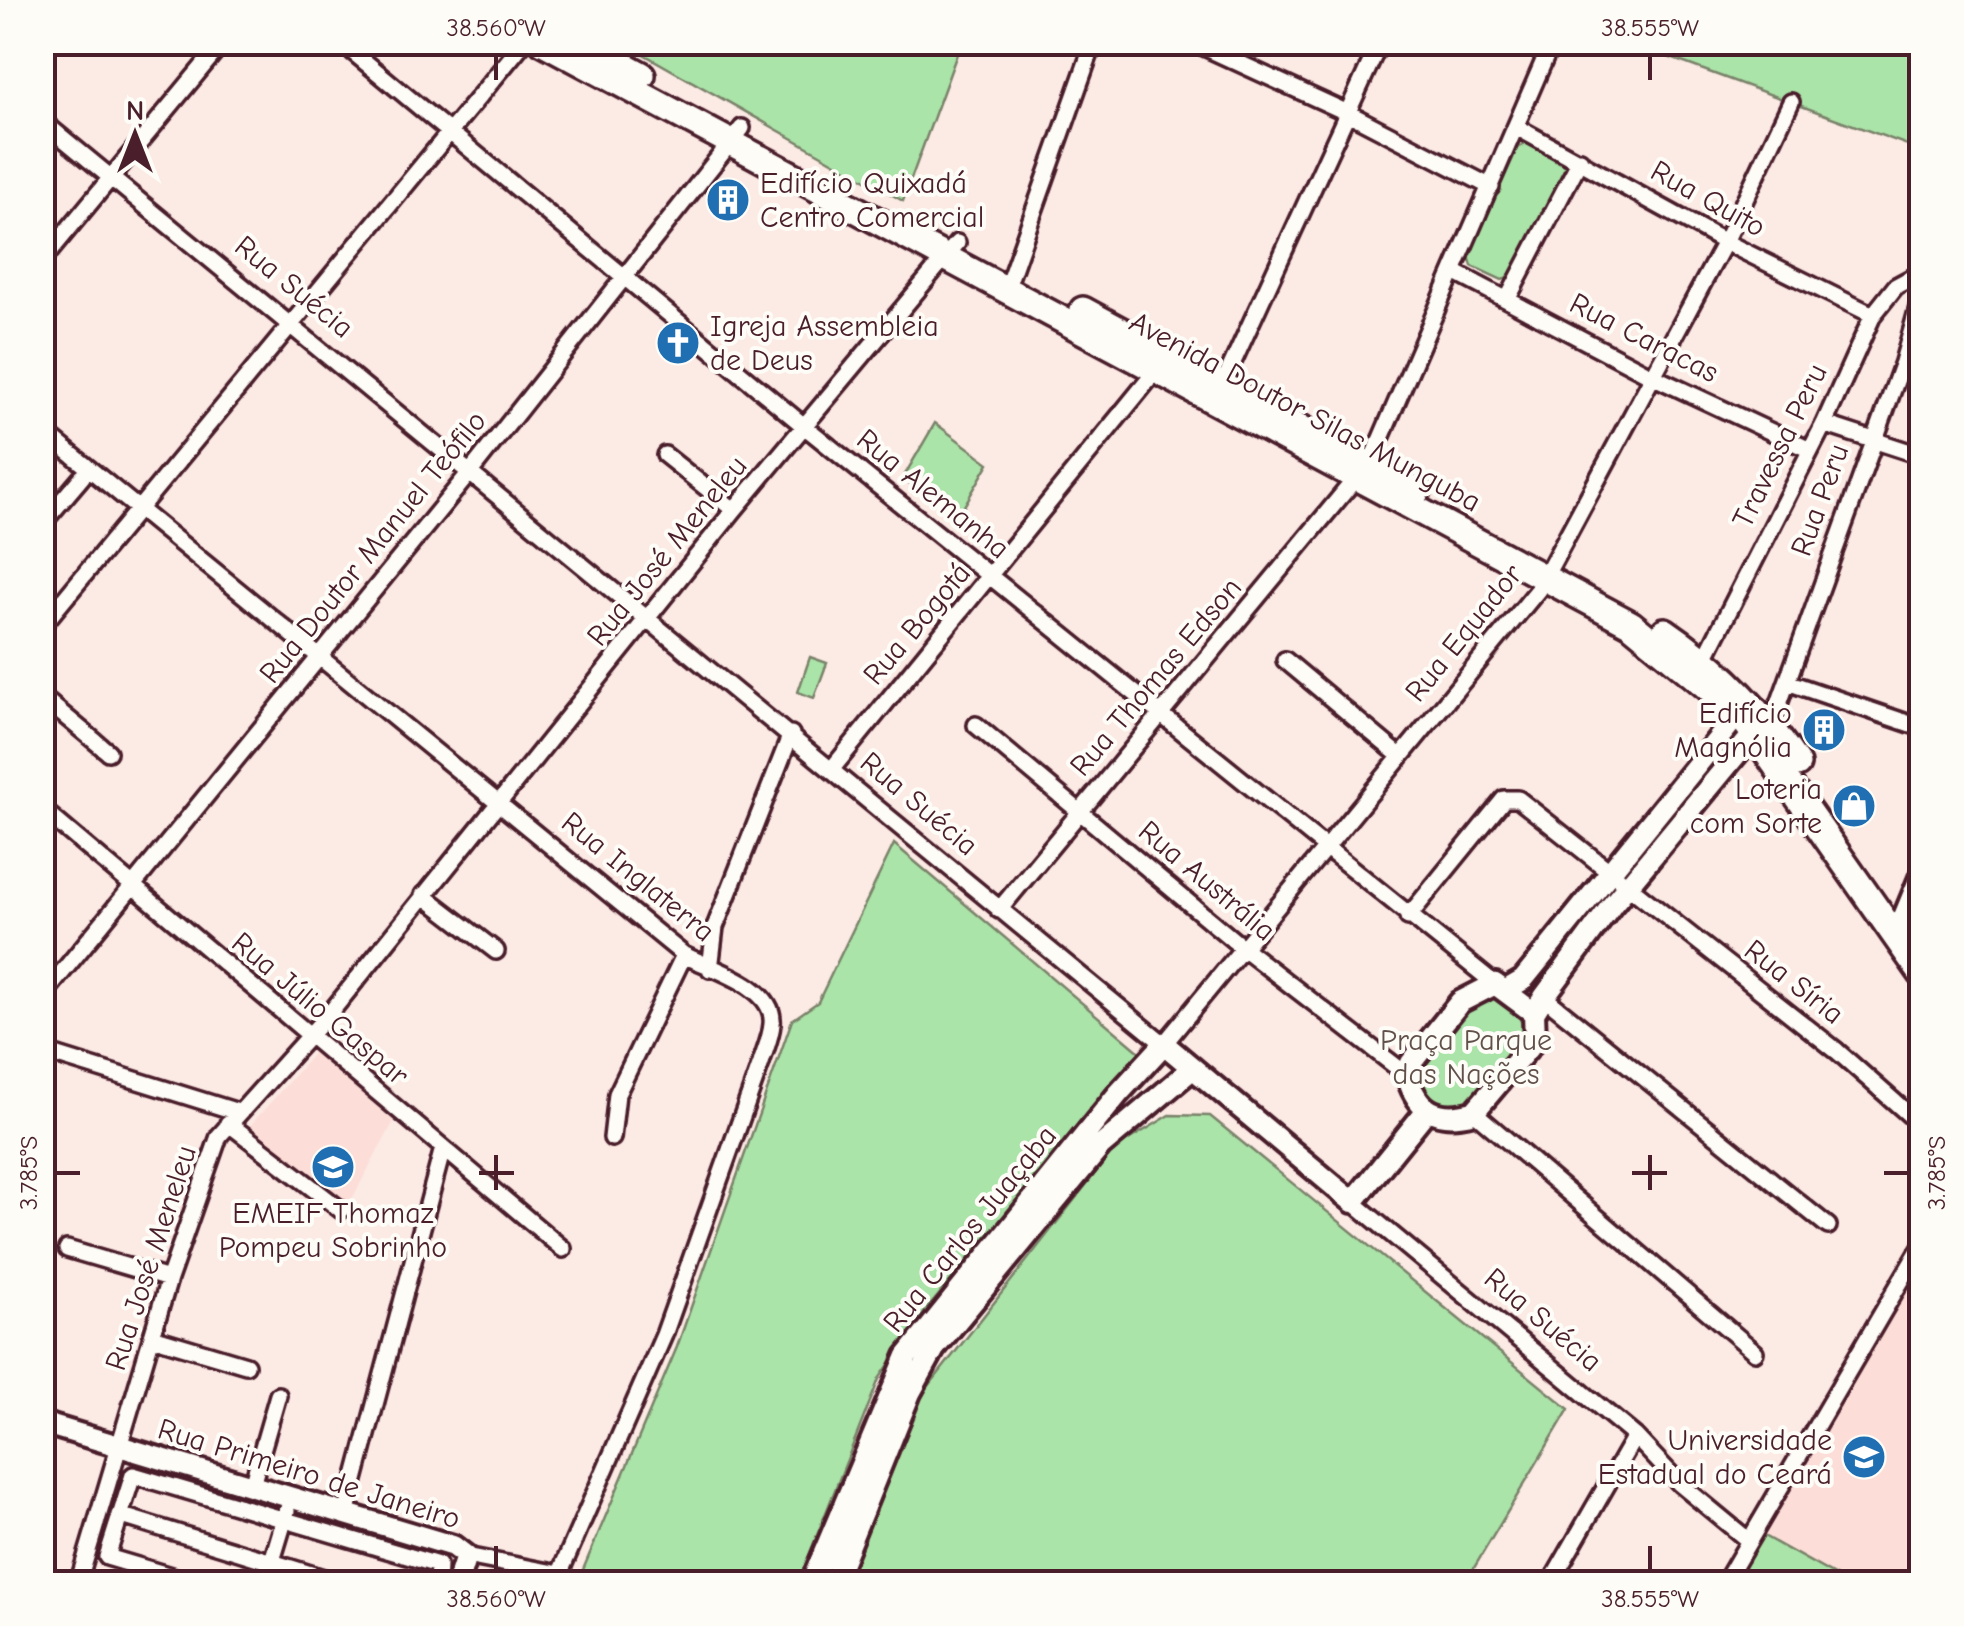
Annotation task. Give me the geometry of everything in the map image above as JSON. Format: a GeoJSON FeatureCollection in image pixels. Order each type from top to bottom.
{"type":"FeatureCollection","features":[{"type":"Feature","properties":{"kind":"main road","name":"Avenida Doutor Silas Munguba"},"geometry":{"type":"LineString","coordinates":[[543,42],[738,135],[1009,280],[1222,386],[1362,473]]}},
{"type":"Feature","properties":{"kind":"main road","name":"Avenida Doutor Silas Munguba"},"geometry":{"type":"LineString","coordinates":[[581,42],[738,135]]}},
{"type":"Feature","properties":{"kind":"main road","name":"Avenida Doutor Silas Munguba"},"geometry":{"type":"LineString","coordinates":[[1009,280],[1156,372],[1549,570],[1611,594],[1704,658],[1899,928],[1922,974]]}},
{"type":"Feature","properties":{"kind":"main road","name":"Avenida Doutor Silas Munguba"},"geometry":{"type":"LineString","coordinates":[[1549,570],[1630,624],[1755,724]]}},
{"type":"Feature","properties":{"kind":"main road","name":"Avenida Doutor Silas Munguba"},"geometry":{"type":"LineString","coordinates":[[1899,928],[1922,946]]}},
{"type":"Feature","properties":{"kind":"street"},"geometry":{"type":"LineString","coordinates":[[42,261],[223,42]]}},
{"type":"Feature","properties":{"kind":"street","name":"Rua Alemanha"},"geometry":{"type":"LineString","coordinates":[[341,42],[804,426],[1408,917],[1501,987]]}},
{"type":"Feature","properties":{"kind":"street"},"geometry":{"type":"LineString","coordinates":[[42,626],[524,42]]}},
{"type":"Feature","properties":{"kind":"street"},"geometry":{"type":"LineString","coordinates":[[1009,280],[1094,42]]}},
{"type":"Feature","properties":{"kind":"street"},"geometry":{"type":"LineString","coordinates":[[1193,42],[1348,113],[1491,187]]}},
{"type":"Feature","properties":{"kind":"street"},"geometry":{"type":"LineString","coordinates":[[1230,60],[1238,42]]}},
{"type":"Feature","properties":{"kind":"street"},"geometry":{"type":"LineString","coordinates":[[1222,386],[1380,42]]}},
{"type":"Feature","properties":{"kind":"street","name":"Rua Thomas Edson"},"geometry":{"type":"LineString","coordinates":[[1000,910],[1362,473],[1518,128],[1552,42]]}},
{"type":"Feature","properties":{"kind":"street","name":"Rua Equador"},"geometry":{"type":"LineString","coordinates":[[1164,1044],[1326,850],[1549,570],[1725,242],[1791,102]]}},
{"type":"Feature","properties":{"kind":"street","name":"Rua Suécia"},"geometry":{"type":"LineString","coordinates":[[42,121],[1164,1044],[1635,1436],[1680,1484],[1749,1541]]}},
{"type":"Feature","properties":{"kind":"street","name":"Rua Quito"},"geometry":{"type":"LineString","coordinates":[[1518,128],[1725,242],[1874,315]]}},
{"type":"Feature","properties":{"kind":"street","name":"Rua Doutor Manuel Teófilo"},"geometry":{"type":"LineString","coordinates":[[42,997],[471,471],[738,135]]}},
{"type":"Feature","properties":{"kind":"street"},"geometry":{"type":"LineString","coordinates":[[1508,298],[1580,160]]}},
{"type":"Feature","properties":{"kind":"street","name":"Rua José Meneleu"},"geometry":{"type":"LineString","coordinates":[[78,1584],[211,1150],[233,1118],[308,1037],[734,510],[952,249]]}},
{"type":"Feature","properties":{"kind":"street","name":"Rua Caracas"},"geometry":{"type":"LineString","coordinates":[[1454,272],[1652,376],[1810,450]]}},
{"type":"Feature","properties":{"kind":"street","name":"Travessa Peru"},"geometry":{"type":"LineString","coordinates":[[1704,658],[1824,424],[1874,315],[1896,286],[1922,272]]}},
{"type":"Feature","properties":{"kind":"street","name":"Rua Peru"},"geometry":{"type":"LineString","coordinates":[[1474,1112],[1534,1040],[1538,1005],[1787,682],[1903,362],[1922,292]]}},
{"type":"Feature","properties":{"kind":"street","name":"Rua Bogotá"},"geometry":{"type":"LineString","coordinates":[[832,770],[1156,372]]}},
{"type":"Feature","properties":{"kind":"street"},"geometry":{"type":"LineString","coordinates":[[1824,424],[1922,456]]}},
{"type":"Feature","properties":{"kind":"street","name":"Rua Inglaterra"},"geometry":{"type":"LineString","coordinates":[[44,434],[502,801],[684,954],[766,1000],[773,1021],[664,1335],[557,1578]]}},
{"type":"Feature","properties":{"kind":"street"},"geometry":{"type":"LineString","coordinates":[[665,456],[734,510]]}},
{"type":"Feature","properties":{"kind":"street"},"geometry":{"type":"LineString","coordinates":[[42,524],[82,478]]}},
{"type":"Feature","properties":{"kind":"street"},"geometry":{"type":"LineString","coordinates":[[1285,660],[1400,756]]}},
{"type":"Feature","properties":{"kind":"street"},"geometry":{"type":"LineString","coordinates":[[1787,682],[1922,728]]}},
{"type":"Feature","properties":{"kind":"street"},"geometry":{"type":"LineString","coordinates":[[42,697],[108,752]]}},
{"type":"Feature","properties":{"kind":"street","name":"Rua Peru"},"geometry":{"type":"LineString","coordinates":[[1407,1075],[1417,1054],[1460,1002],[1523,980],[1698,764],[1755,724]]}},
{"type":"Feature","properties":{"kind":"street","name":"Rua Austrália"},"geometry":{"type":"LineString","coordinates":[[976,725],[1244,949],[1407,1075]]}},
{"type":"Feature","properties":{"kind":"street"},"geometry":{"type":"LineString","coordinates":[[710,968],[715,927],[791,734]]}},
{"type":"Feature","properties":{"kind":"street"},"geometry":{"type":"LineString","coordinates":[[1698,764],[1714,778]]}},
{"type":"Feature","properties":{"kind":"street"},"geometry":{"type":"LineString","coordinates":[[1408,917],[1504,800],[1518,798],[1611,872]]}},
{"type":"Feature","properties":{"kind":"street","name":"Rua Júlio Gaspar"},"geometry":{"type":"LineString","coordinates":[[42,809],[563,1249]]}},
{"type":"Feature","properties":{"kind":"street","name":"Rua Síria"},"geometry":{"type":"LineString","coordinates":[[1611,872],[1837,1052],[1922,1126]]}},
{"type":"Feature","properties":{"kind":"street"},"geometry":{"type":"LineString","coordinates":[[1899,928],[1922,872]]}},
{"type":"Feature","properties":{"kind":"street"},"geometry":{"type":"LineString","coordinates":[[423,895],[496,951]]}},
{"type":"Feature","properties":{"kind":"street"},"geometry":{"type":"LineString","coordinates":[[612,1138],[617,1094],[684,954]]}},
{"type":"Feature","properties":{"kind":"street"},"geometry":{"type":"LineString","coordinates":[[1501,987],[1538,1005],[1828,1226]]}},
{"type":"Feature","properties":{"kind":"street","name":"Rua Carlos Juaçaba"},"geometry":{"type":"LineString","coordinates":[[823,1581],[907,1356],[1129,1080],[1164,1044]]}},
{"type":"Feature","properties":{"kind":"street"},"geometry":{"type":"LineString","coordinates":[[42,1051],[233,1118],[342,1210]]}},
{"type":"Feature","properties":{"kind":"street","name":"Rua Carlos Juaçaba"},"geometry":{"type":"LineString","coordinates":[[823,1581],[910,1392],[934,1349],[1101,1146],[1192,1069]]}},
{"type":"Feature","properties":{"kind":"street"},"geometry":{"type":"LineString","coordinates":[[1129,1080],[1144,1073],[1154,1076],[1160,1090],[1154,1100]]}},
{"type":"Feature","properties":{"kind":"street"},"geometry":{"type":"LineString","coordinates":[[1407,1075],[1414,1096],[1426,1111],[1441,1117],[1474,1112],[1755,1352]]}},
{"type":"Feature","properties":{"kind":"street"},"geometry":{"type":"LineString","coordinates":[[1353,1202],[1426,1111]]}},
{"type":"Feature","properties":{"kind":"street"},"geometry":{"type":"LineString","coordinates":[[346,1514],[443,1148]]}},
{"type":"Feature","properties":{"kind":"street"},"geometry":{"type":"LineString","coordinates":[[1724,1584],[1922,1245]]}},
{"type":"Feature","properties":{"kind":"street"},"geometry":{"type":"LineString","coordinates":[[66,1249],[169,1279]]}},
{"type":"Feature","properties":{"kind":"street"},"geometry":{"type":"LineString","coordinates":[[152,1337],[246,1366]]}},
{"type":"Feature","properties":{"kind":"street"},"geometry":{"type":"LineString","coordinates":[[252,1485],[278,1395]]}},
{"type":"Feature","properties":{"kind":"street","name":"Rua Primeiro de Janeiro"},"geometry":{"type":"LineString","coordinates":[[42,1424],[447,1544],[466,1556],[557,1578]]}},
{"type":"Feature","properties":{"kind":"street"},"geometry":{"type":"LineString","coordinates":[[1550,1584],[1635,1436]]}},
{"type":"Feature","properties":{"kind":"street"},"geometry":{"type":"LineString","coordinates":[[198,1584],[108,1557],[119,1515],[136,1474],[438,1565],[437,1584]]}},
{"type":"Feature","properties":{"kind":"street"},"geometry":{"type":"LineString","coordinates":[[265,1584],[291,1497]]}},
{"type":"Feature","properties":{"kind":"street"},"geometry":{"type":"LineString","coordinates":[[119,1515],[343,1584]]}},
{"type":"Feature","properties":{"kind":"street"},"geometry":{"type":"LineString","coordinates":[[457,1584],[466,1556]]}},
{"type":"Feature","properties":{"kind":"shaded area","name":"EMEIF Thomaz Pompeu Sobrinho"},"geometry":{"type":"Polygon","coordinates":[[[315,1052],[394,1121],[347,1208],[249,1127],[315,1052]]]}},
{"type":"Feature","properties":{"kind":"shaded area","name":"Universidade Estadual do Ceará"},"geometry":{"type":"Polygon","coordinates":[[[1921,1258],[1921,1583],[1733,1584],[1921,1258]]]}},
{"type":"Feature","properties":{"kind":"green space"},"geometry":{"type":"Polygon","coordinates":[[[624,43],[961,43],[903,201],[624,43]]]}},
{"type":"Feature","properties":{"kind":"green space"},"geometry":{"type":"Polygon","coordinates":[[[1630,43],[1921,43],[1921,150],[1630,43]]]}},
{"type":"Feature","properties":{"kind":"green space"},"geometry":{"type":"Polygon","coordinates":[[[1527,143],[1566,162],[1568,171],[1512,277],[1502,280],[1472,266],[1469,256],[1518,147],[1527,143]]]}},
{"type":"Feature","properties":{"kind":"green space"},"geometry":{"type":"Polygon","coordinates":[[[935,423],[989,463],[956,520],[903,478],[935,423]]]}},
{"type":"Feature","properties":{"kind":"green space"},"geometry":{"type":"Polygon","coordinates":[[[810,657],[827,663],[814,698],[798,692],[810,657]]]}},
{"type":"Feature","properties":{"kind":"green space"},"geometry":{"type":"Polygon","coordinates":[[[894,844],[1141,1053],[927,1309],[879,1379],[798,1583],[577,1584],[677,1347],[792,1020],[818,1002],[894,844]]]}},
{"type":"Feature","properties":{"kind":"green space","name":"Praça Parque das Nações"},"geometry":{"type":"Polygon","coordinates":[[[1501,994],[1522,1023],[1516,1050],[1470,1102],[1447,1104],[1430,1098],[1420,1083],[1420,1070],[1435,1043],[1476,996],[1501,994]]]}},
{"type":"Feature","properties":{"kind":"green space"},"geometry":{"type":"Polygon","coordinates":[[[1170,1115],[1210,1116],[1569,1409],[1465,1583],[845,1583],[921,1396],[1115,1148],[1170,1115]]]}},
{"type":"Feature","properties":{"kind":"green space"},"geometry":{"type":"Polygon","coordinates":[[[1762,1535],[1839,1578],[1836,1583],[1734,1583],[1762,1535]]]}},
{"type":"Feature","properties":{"kind":"place","name":"Edifício Quixadá Centro Comercial"},"geometry":{"type":"Point","coordinates":[728,200]}},
{"type":"Feature","properties":{"kind":"place","name":"Igreja Assembleia de Deus"},"geometry":{"type":"Point","coordinates":[678,343]}},
{"type":"Feature","properties":{"kind":"place","name":"Edifício Magnólia"},"geometry":{"type":"Point","coordinates":[1824,730]}},
{"type":"Feature","properties":{"kind":"place","name":"Loteria com Sorte"},"geometry":{"type":"Point","coordinates":[1854,806]}},
{"type":"Feature","properties":{"kind":"place","name":"EMEIF Thomaz Pompeu Sobrinho"},"geometry":{"type":"Point","coordinates":[333,1167]}},
{"type":"Feature","properties":{"kind":"place","name":"Universidade Estadual do Ceará"},"geometry":{"type":"Point","coordinates":[1864,1457]}}]}
